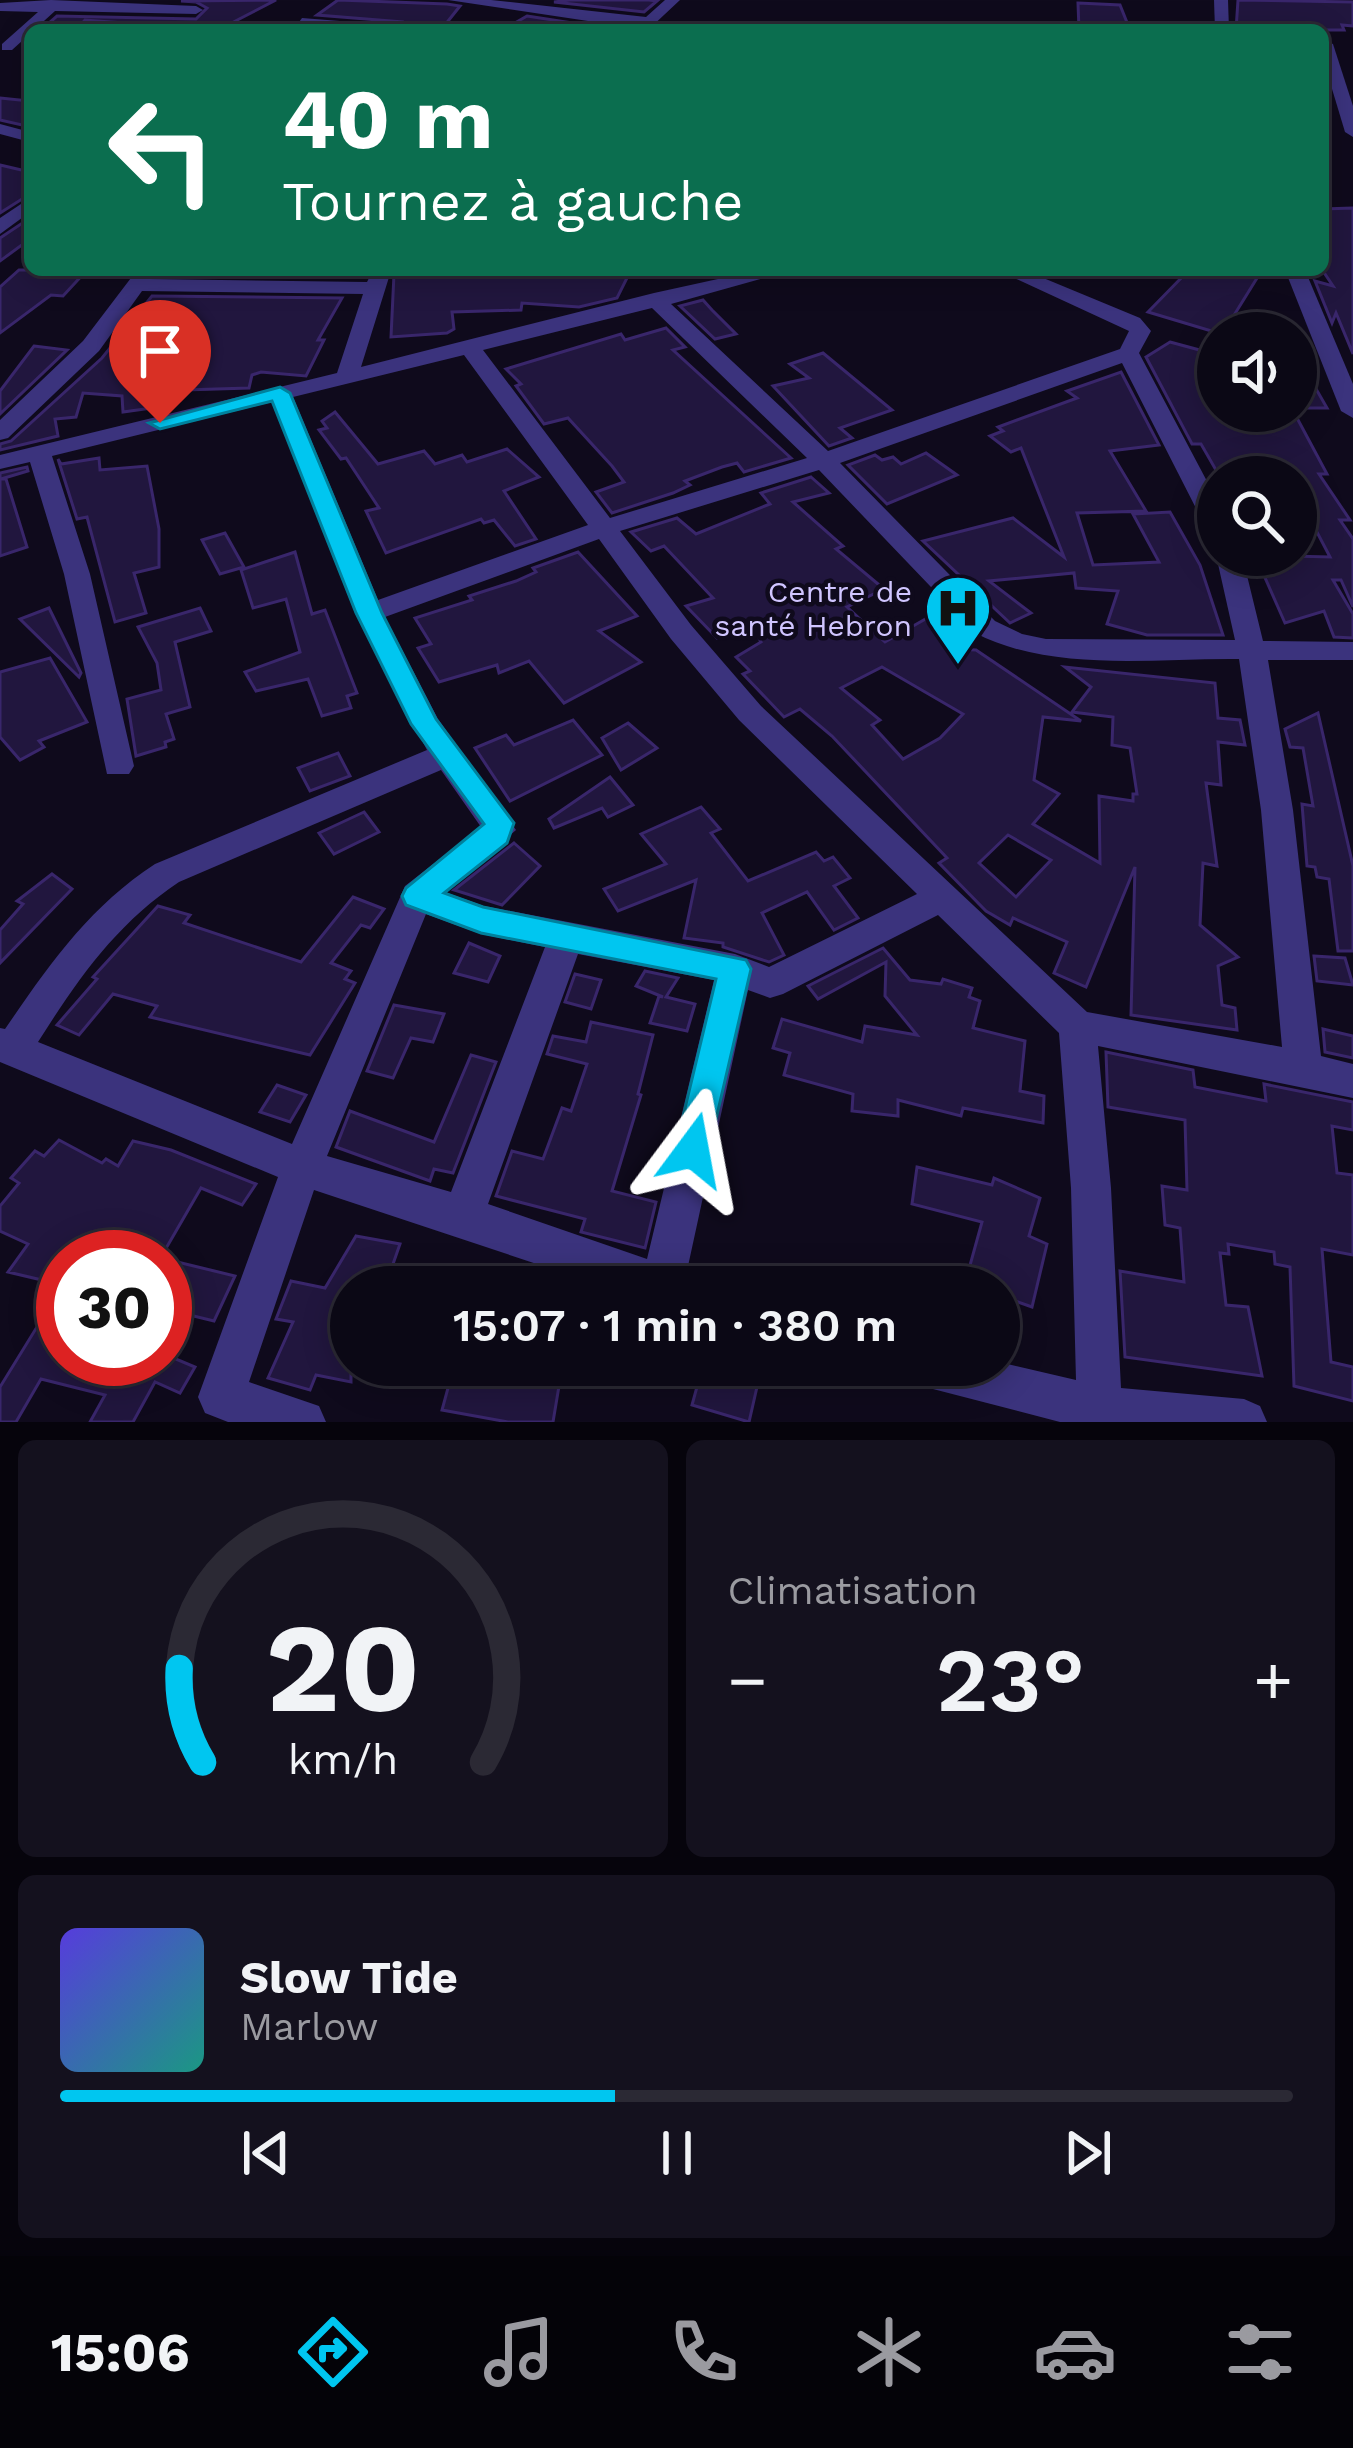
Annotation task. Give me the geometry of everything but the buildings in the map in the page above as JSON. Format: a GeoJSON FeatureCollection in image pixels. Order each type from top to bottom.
{"type":"FeatureCollection","features":[{"type":"Feature","properties":{"kind":"street"},"geometry":{"type":"LineString","coordinates":[[172,24],[214,0]]}},
{"type":"Feature","properties":{"kind":"street"},"geometry":{"type":"LineString","coordinates":[[455,0],[630,24]]}},
{"type":"Feature","properties":{"kind":"street"},"geometry":{"type":"LineString","coordinates":[[647,24],[673,0]]}},
{"type":"Feature","properties":{"kind":"street"},"geometry":{"type":"LineString","coordinates":[[0,7],[196,10]]}},
{"type":"Feature","properties":{"kind":"street"},"geometry":{"type":"LineString","coordinates":[[298,24],[321,11]]}},
{"type":"Feature","properties":{"kind":"street"},"geometry":{"type":"LineString","coordinates":[[1329,45],[1347,84],[1353,132]]}},
{"type":"Feature","properties":{"kind":"street"},"geometry":{"type":"LineString","coordinates":[[0,228],[24,208]]}},
{"type":"Feature","properties":{"kind":"street"},"geometry":{"type":"LineString","coordinates":[[369,613],[607,527],[824,461],[1128,353],[1140,331],[1133,322],[1022,276]]}},
{"type":"Feature","properties":{"kind":"street"},"geometry":{"type":"LineString","coordinates":[[1297,276],[1353,411]]}},
{"type":"Feature","properties":{"kind":"street"},"geometry":{"type":"LineString","coordinates":[[0,433],[91,346],[141,278],[378,279],[347,377]]}},
{"type":"Feature","properties":{"kind":"street"},"geometry":{"type":"LineString","coordinates":[[0,462],[654,299],[702,279]]}},
{"type":"Feature","properties":{"kind":"street"},"geometry":{"type":"LineString","coordinates":[[654,299],[824,461],[985,626],[1015,642],[1046,648],[1353,651]]}},
{"type":"Feature","properties":{"kind":"street"},"geometry":{"type":"LineString","coordinates":[[469,346],[681,632],[750,713],[1077,1026],[1304,1068],[1353,1082]]}},
{"type":"Feature","properties":{"kind":"street"},"geometry":{"type":"LineString","coordinates":[[1128,353],[1197,486]]}},
{"type":"Feature","properties":{"kind":"street"},"geometry":{"type":"LineString","coordinates":[[280,393],[369,613],[445,754],[500,830],[417,896],[302,1167],[216,1409],[303,1422]]}},
{"type":"Feature","properties":{"kind":"street"},"geometry":{"type":"LineString","coordinates":[[39,452],[77,574],[118,766]]}},
{"type":"Feature","properties":{"kind":"street"},"geometry":{"type":"LineString","coordinates":[[1235,576],[1256,651],[1276,785],[1304,1068]]}},
{"type":"Feature","properties":{"kind":"street"},"geometry":{"type":"LineString","coordinates":[[445,754],[167,873],[131,894],[97,925],[6,1047],[302,1167],[607,1266]]}},
{"type":"Feature","properties":{"kind":"street"},"geometry":{"type":"LineString","coordinates":[[417,896],[481,920],[735,969],[770,983],[940,898]]}},
{"type":"Feature","properties":{"kind":"street"},"geometry":{"type":"LineString","coordinates":[[464,1216],[566,937]]}},
{"type":"Feature","properties":{"kind":"street"},"geometry":{"type":"LineString","coordinates":[[668,1266],[735,969]]}},
{"type":"Feature","properties":{"kind":"street"},"geometry":{"type":"LineString","coordinates":[[1077,1026],[1101,1416]]}},
{"type":"Feature","properties":{"kind":"street"},"geometry":{"type":"LineString","coordinates":[[993,1386],[1101,1416],[1244,1422]]}},
{"type":"Feature","properties":{"kind":"place","name":"Centre de santé Hebron"},"geometry":{"type":"Point","coordinates":[958,667]}},
{"type":"Feature","properties":{"kind":"route"},"geometry":{"type":"LineString","coordinates":[[160,423],[280,393],[369,613],[425,724],[499,823],[496,835],[417,896],[481,920],[735,969],[693,1150]]}}]}
